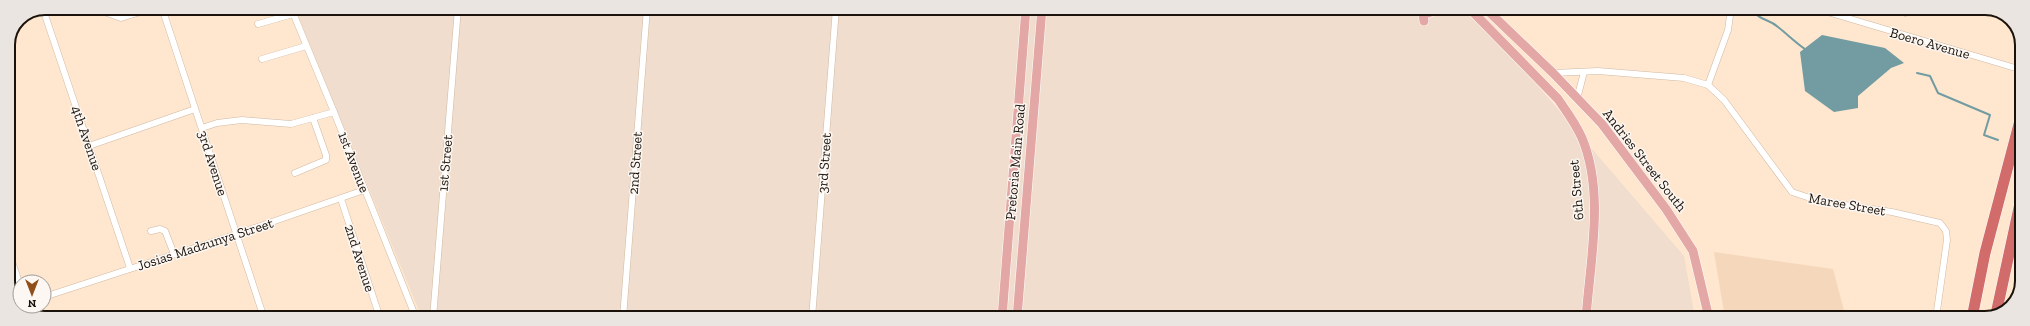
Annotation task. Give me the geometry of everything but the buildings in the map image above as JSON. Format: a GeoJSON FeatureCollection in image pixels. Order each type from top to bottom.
{"type":"FeatureCollection","features":[{"type":"Feature","properties":{"kind":"highway"},"geometry":{"type":"LineString","coordinates":[[1971,311],[2015,140]]}},
{"type":"Feature","properties":{"kind":"highway"},"geometry":{"type":"LineString","coordinates":[[1997,308],[2015,226]]}},
{"type":"Feature","properties":{"kind":"highway"},"geometry":{"type":"LineString","coordinates":[[1973,311],[1978,284]]}},
{"type":"Feature","properties":{"kind":"main road","name":"Pretoria Main Road"},"geometry":{"type":"LineString","coordinates":[[1003,311],[1025,15]]}},
{"type":"Feature","properties":{"kind":"main road","name":"Pretoria Main Road"},"geometry":{"type":"LineString","coordinates":[[1018,311],[1041,15]]}},
{"type":"Feature","properties":{"kind":"main road","name":"6th Street"},"geometry":{"type":"LineString","coordinates":[[1476,15],[1558,99],[1570,115],[1583,140],[1592,176],[1594,211],[1587,311]]}},
{"type":"Feature","properties":{"kind":"main road","name":"Andries Street South"},"geometry":{"type":"LineString","coordinates":[[1491,15],[1553,73],[1616,141],[1686,238],[1693,251],[1707,311]]}},
{"type":"Feature","properties":{"kind":"street","name":"4th Avenue"},"geometry":{"type":"LineString","coordinates":[[45,15],[130,268]]}},
{"type":"Feature","properties":{"kind":"street"},"geometry":{"type":"LineString","coordinates":[[113,15],[121,18],[131,15]]}},
{"type":"Feature","properties":{"kind":"street","name":"3rd Avenue"},"geometry":{"type":"LineString","coordinates":[[164,15],[262,311]]}},
{"type":"Feature","properties":{"kind":"street"},"geometry":{"type":"LineString","coordinates":[[258,24],[282,15]]}},
{"type":"Feature","properties":{"kind":"street","name":"1st Avenue"},"geometry":{"type":"LineString","coordinates":[[294,15],[413,311]]}},
{"type":"Feature","properties":{"kind":"street","name":"1st Street"},"geometry":{"type":"LineString","coordinates":[[434,311],[457,15]]}},
{"type":"Feature","properties":{"kind":"street","name":"2nd Street"},"geometry":{"type":"LineString","coordinates":[[624,311],[646,15]]}},
{"type":"Feature","properties":{"kind":"street","name":"3rd Street"},"geometry":{"type":"LineString","coordinates":[[813,311],[835,15]]}},
{"type":"Feature","properties":{"kind":"street"},"geometry":{"type":"LineString","coordinates":[[1708,85],[1728,30],[1730,15]]}},
{"type":"Feature","properties":{"kind":"street","name":"Boero Avenue"},"geometry":{"type":"LineString","coordinates":[[1837,15],[2015,68]]}},
{"type":"Feature","properties":{"kind":"street"},"geometry":{"type":"LineString","coordinates":[[262,59],[306,46]]}},
{"type":"Feature","properties":{"kind":"street"},"geometry":{"type":"LineString","coordinates":[[1578,99],[1584,72]]}},
{"type":"Feature","properties":{"kind":"street","name":"Maree Street"},"geometry":{"type":"LineString","coordinates":[[1553,73],[1584,72],[1684,78],[1708,85],[1716,91],[1734,113],[1792,192],[1819,201],[1892,212],[1927,219],[1942,224],[1946,231],[1947,240],[1937,311]]}},
{"type":"Feature","properties":{"kind":"street"},"geometry":{"type":"LineString","coordinates":[[89,146],[195,109]]}},
{"type":"Feature","properties":{"kind":"street"},"geometry":{"type":"LineString","coordinates":[[202,128],[232,120],[252,120],[285,125],[334,112]]}},
{"type":"Feature","properties":{"kind":"street"},"geometry":{"type":"LineString","coordinates":[[295,173],[326,160],[326,155],[313,118]]}},
{"type":"Feature","properties":{"kind":"street","name":"Josias Madzunya Street"},"geometry":{"type":"LineString","coordinates":[[52,294],[237,234],[364,190]]}},
{"type":"Feature","properties":{"kind":"street","name":"2nd Avenue"},"geometry":{"type":"LineString","coordinates":[[340,199],[378,311]]}},
{"type":"Feature","properties":{"kind":"street"},"geometry":{"type":"LineString","coordinates":[[151,231],[160,229],[165,231],[174,254]]}},
{"type":"Feature","properties":{"kind":"shaded area"},"geometry":{"type":"Polygon","coordinates":[[[298,15],[1477,15],[1684,256],[1694,311],[419,311],[298,15]]]}},
{"type":"Feature","properties":{"kind":"shaded area"},"geometry":{"type":"Polygon","coordinates":[[[1714,252],[1833,269],[1844,311],[1724,311],[1714,252]]]}},
{"type":"Feature","properties":{"kind":"water"},"geometry":{"type":"Polygon","coordinates":[[[1822,35],[1885,48],[1904,63],[1891,68],[1858,96],[1858,108],[1834,112],[1805,91],[1800,52],[1822,35]]]}},
{"type":"Feature","properties":{"kind":"waterway"},"geometry":{"type":"LineString","coordinates":[[1757,15],[1774,24],[1805,49]]}},
{"type":"Feature","properties":{"kind":"waterway"},"geometry":{"type":"LineString","coordinates":[[1917,73],[1930,76],[1938,93],[1990,115],[1984,135],[1998,140]]}}]}
